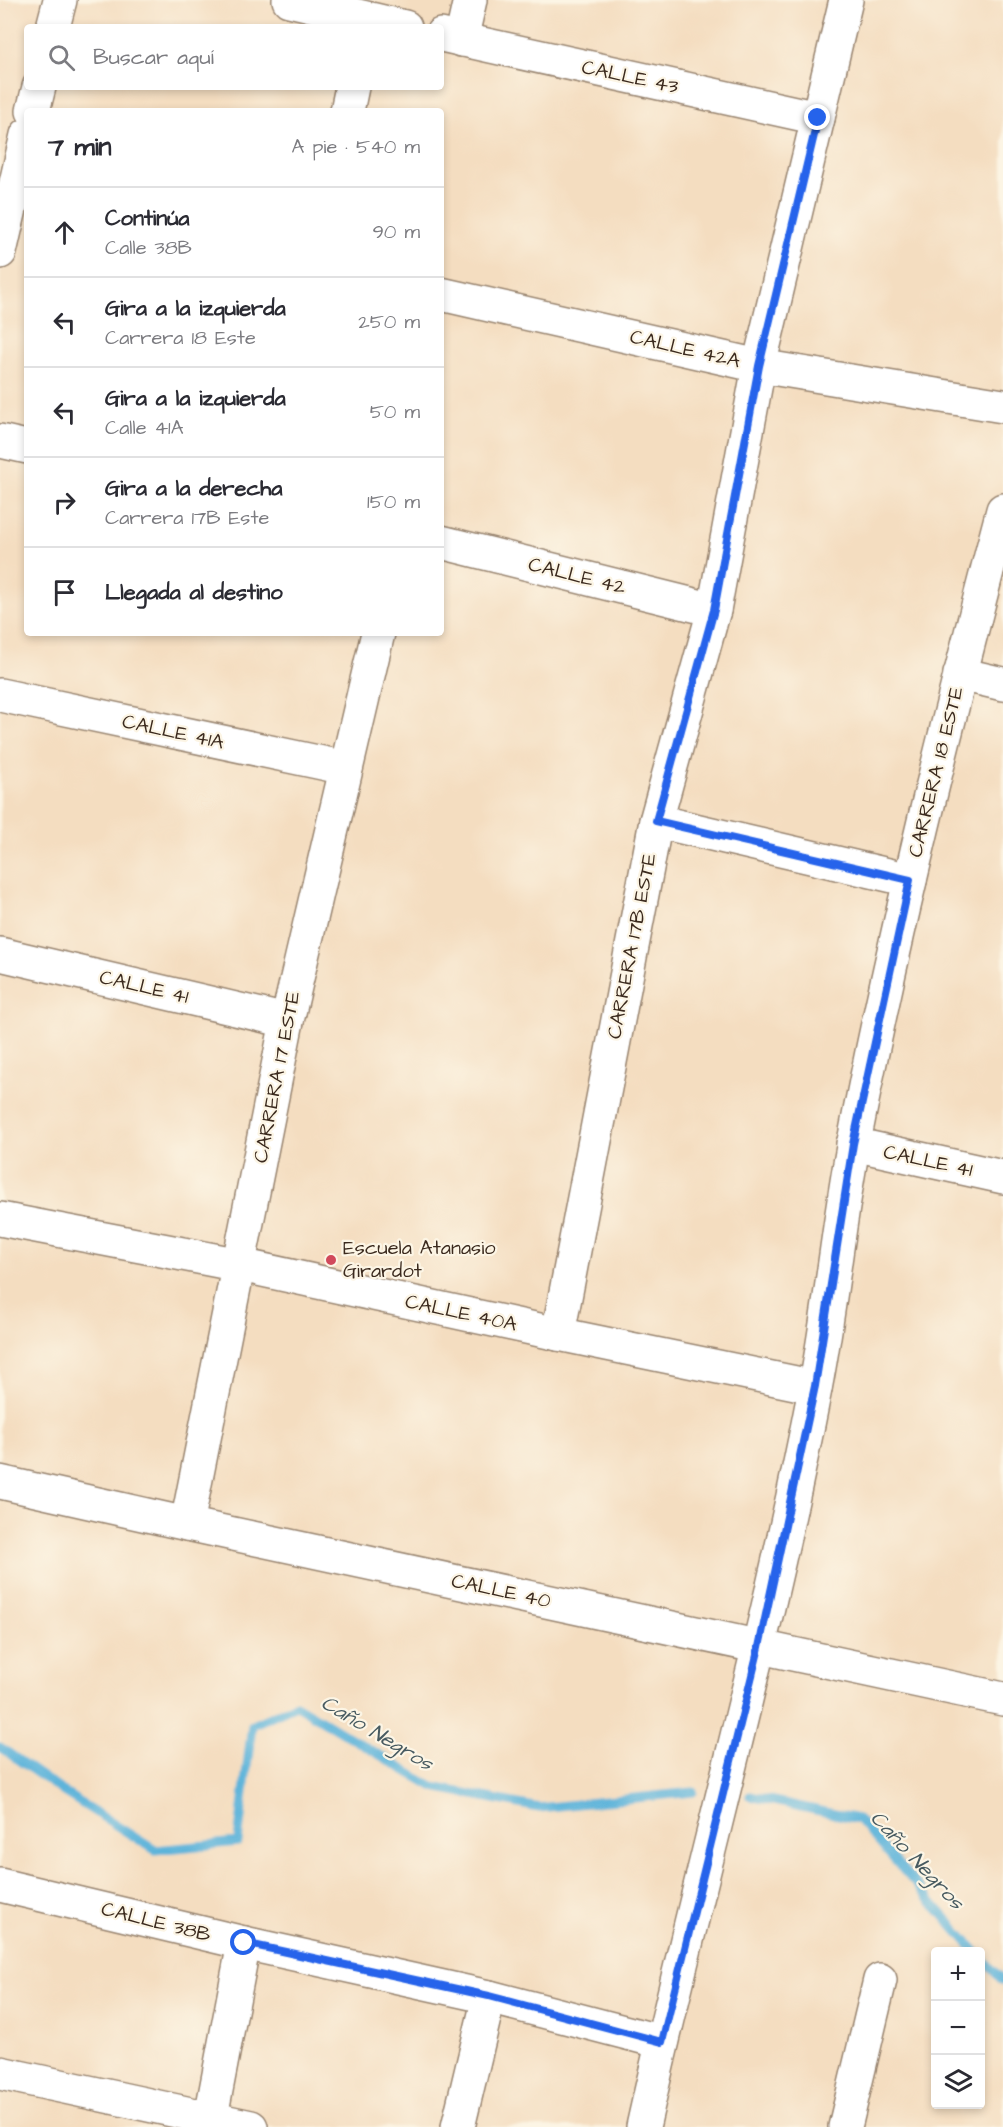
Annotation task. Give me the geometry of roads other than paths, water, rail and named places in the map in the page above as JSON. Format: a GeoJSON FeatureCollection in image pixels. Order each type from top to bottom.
{"type":"FeatureCollection","features":[{"type":"Feature","properties":{"kind":"street"},"geometry":{"type":"LineString","coordinates":[[55,24],[60,0]]}},
{"type":"Feature","properties":{"kind":"street"},"geometry":{"type":"LineString","coordinates":[[290,0],[366,23]]}},
{"type":"Feature","properties":{"kind":"street"},"geometry":{"type":"LineString","coordinates":[[451,37],[470,0]]}},
{"type":"Feature","properties":{"kind":"street","name":"CARRERA 17B ESTE"},"geometry":{"type":"LineString","coordinates":[[558,1334],[656,821],[714,610],[759,366],[846,0]]}},
{"type":"Feature","properties":{"kind":"street","name":"CALLE 43"},"geometry":{"type":"LineString","coordinates":[[451,37],[818,118]]}},
{"type":"Feature","properties":{"kind":"street"},"geometry":{"type":"LineString","coordinates":[[34,108],[38,90]]}},
{"type":"Feature","properties":{"kind":"street"},"geometry":{"type":"LineString","coordinates":[[348,108],[351,90]]}},
{"type":"Feature","properties":{"kind":"street"},"geometry":{"type":"LineString","coordinates":[[0,252],[24,146]]}},
{"type":"Feature","properties":{"kind":"street","name":"CALLE 42A"},"geometry":{"type":"LineString","coordinates":[[444,295],[759,366],[1003,406]]}},
{"type":"Feature","properties":{"kind":"street"},"geometry":{"type":"LineString","coordinates":[[0,441],[24,446]]}},
{"type":"Feature","properties":{"kind":"street","name":"CARRERA 18 ESTE"},"geometry":{"type":"LineString","coordinates":[[643,2127],[759,1647],[815,1386],[853,1144],[910,880],[1003,510]]}},
{"type":"Feature","properties":{"kind":"street","name":"CALLE 42"},"geometry":{"type":"LineString","coordinates":[[444,543],[714,610]]}},
{"type":"Feature","properties":{"kind":"street","name":"CARRERA 17 ESTE"},"geometry":{"type":"LineString","coordinates":[[187,1524],[288,1021],[377,636]]}},
{"type":"Feature","properties":{"kind":"street"},"geometry":{"type":"LineString","coordinates":[[960,674],[1003,684]]}},
{"type":"Feature","properties":{"kind":"street","name":"CALLE 41A"},"geometry":{"type":"LineString","coordinates":[[0,695],[346,768]]}},
{"type":"Feature","properties":{"kind":"street"},"geometry":{"type":"LineString","coordinates":[[656,821],[910,880]]}},
{"type":"Feature","properties":{"kind":"street","name":"CALLE 41"},"geometry":{"type":"LineString","coordinates":[[0,954],[288,1021]]}},
{"type":"Feature","properties":{"kind":"street","name":"CALLE 41"},"geometry":{"type":"LineString","coordinates":[[853,1144],[1003,1177]]}},
{"type":"Feature","properties":{"kind":"street","name":"CALLE 40A"},"geometry":{"type":"LineString","coordinates":[[0,1218],[240,1265],[558,1334],[815,1386]]}},
{"type":"Feature","properties":{"kind":"street","name":"CALLE 40"},"geometry":{"type":"LineString","coordinates":[[0,1482],[759,1647],[1001,1690]]}},
{"type":"Feature","properties":{"kind":"street","name":"CALLE 38B"},"geometry":{"type":"LineString","coordinates":[[0,1885],[244,1943],[489,1996],[662,2042]]}},
{"type":"Feature","properties":{"kind":"street"},"geometry":{"type":"LineString","coordinates":[[210,2122],[244,1943]]}},
{"type":"Feature","properties":{"kind":"street"},"geometry":{"type":"LineString","coordinates":[[845,2127],[880,1980]]}},
{"type":"Feature","properties":{"kind":"street"},"geometry":{"type":"LineString","coordinates":[[458,2127],[489,1996]]}},
{"type":"Feature","properties":{"kind":"street"},"geometry":{"type":"LineString","coordinates":[[0,2073],[210,2122],[251,2127]]}},
{"type":"Feature","properties":{"kind":"waterway","name":"Caño Negros"},"geometry":{"type":"LineString","coordinates":[[0,1747],[65,1793],[155,1850],[238,1842],[252,1725],[296,1705],[433,1787],[539,1808],[693,1792]]}},
{"type":"Feature","properties":{"kind":"waterway","name":"Caño Negros"},"geometry":{"type":"LineString","coordinates":[[750,1796],[858,1819],[972,1947]]}},
{"type":"Feature","properties":{"kind":"waterway","name":"Caño Negros"},"geometry":{"type":"LineString","coordinates":[[985,1961],[1003,1981]]}},
{"type":"Feature","properties":{"kind":"place","name":"Escuela Atanasio Girardot"},"geometry":{"type":"Point","coordinates":[331,1260]}}]}
